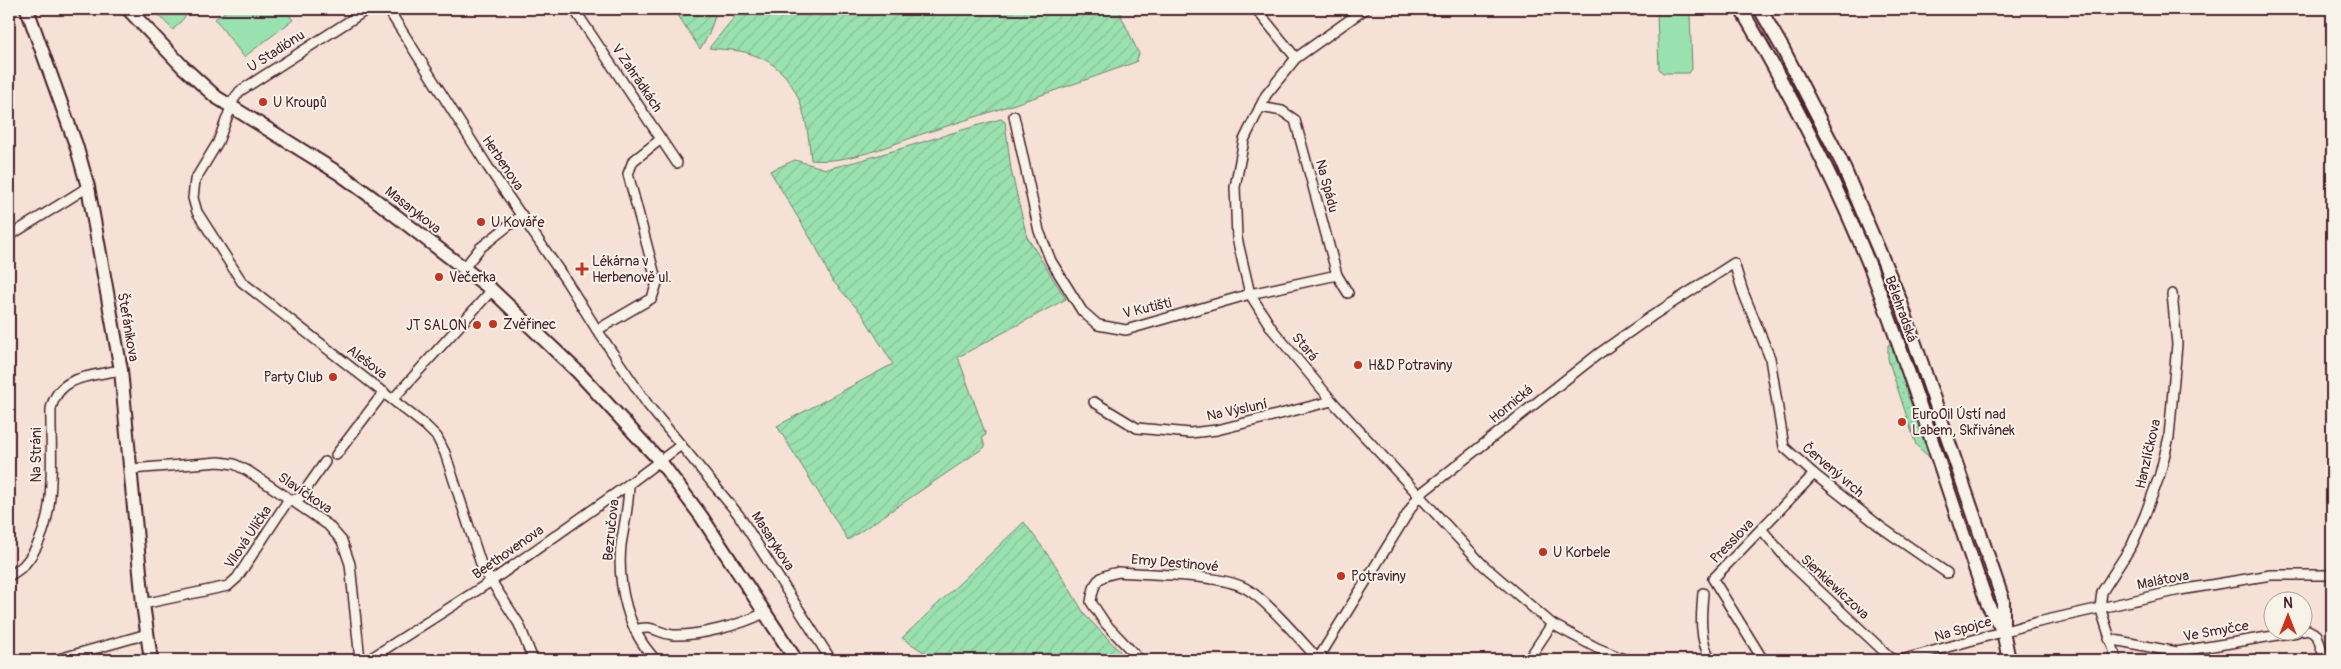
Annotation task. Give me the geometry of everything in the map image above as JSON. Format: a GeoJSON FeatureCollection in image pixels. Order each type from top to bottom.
{"type":"FeatureCollection","features":[{"type":"Feature","properties":{"kind":"street","name":"Štefánikova"},"geometry":{"type":"LineString","coordinates":[[27,9],[76,145],[88,187],[121,370],[146,634],[152,660]]}},
{"type":"Feature","properties":{"kind":"street","name":"Masarykova"},"geometry":{"type":"LineString","coordinates":[[128,9],[205,89],[231,108],[340,174],[464,268],[492,290],[578,372],[660,461],[701,516],[796,660]]}},
{"type":"Feature","properties":{"kind":"street","name":"U Stadiónu"},"geometry":{"type":"LineString","coordinates":[[231,108],[240,91],[368,9]]}},
{"type":"Feature","properties":{"kind":"street","name":"Herbenova"},"geometry":{"type":"LineString","coordinates":[[388,9],[488,167],[522,215],[597,330]]}},
{"type":"Feature","properties":{"kind":"street","name":"V Zahrádkách"},"geometry":{"type":"LineString","coordinates":[[574,9],[677,163]]}},
{"type":"Feature","properties":{"kind":"street"},"geometry":{"type":"LineString","coordinates":[[1256,9],[1296,58]]}},
{"type":"Feature","properties":{"kind":"street","name":"Stará"},"geometry":{"type":"LineString","coordinates":[[1365,9],[1296,58],[1266,95],[1244,140],[1235,187],[1237,238],[1250,294],[1272,329],[1332,401],[1483,565],[1552,624]]}},
{"type":"Feature","properties":{"kind":"street","name":"Bělehradská"},"geometry":{"type":"LineString","coordinates":[[1741,9],[1798,110],[1829,173],[1870,268],[1985,599],[2003,632]]}},
{"type":"Feature","properties":{"kind":"street","name":"Bělehradská"},"geometry":{"type":"LineString","coordinates":[[1760,9],[1788,56],[1841,161],[1900,300],[2003,600],[2003,632],[2009,660]]}},
{"type":"Feature","properties":{"kind":"street","name":"Na Spádu"},"geometry":{"type":"LineString","coordinates":[[1260,107],[1282,111],[1295,120],[1337,275],[1348,292]]}},
{"type":"Feature","properties":{"kind":"street","name":"Alešova"},"geometry":{"type":"LineString","coordinates":[[231,108],[218,142],[195,180],[193,198],[197,212],[242,282],[393,399],[437,438],[445,453],[482,567],[519,624],[533,660]]}},
{"type":"Feature","properties":{"kind":"street","name":"V Kutišti"},"geometry":{"type":"LineString","coordinates":[[1014,116],[1039,231],[1051,261],[1082,311],[1098,325],[1126,330],[1250,294],[1337,275]]}},
{"type":"Feature","properties":{"kind":"street"},"geometry":{"type":"LineString","coordinates":[[597,330],[652,298],[656,291],[657,283],[628,174],[633,161],[661,139]]}},
{"type":"Feature","properties":{"kind":"street"},"geometry":{"type":"LineString","coordinates":[[9,236],[88,187]]}},
{"type":"Feature","properties":{"kind":"street"},"geometry":{"type":"LineString","coordinates":[[464,268],[480,248],[522,215]]}},
{"type":"Feature","properties":{"kind":"street","name":"Hornická"},"geometry":{"type":"LineString","coordinates":[[1318,659],[1419,495],[1597,355],[1652,316],[1734,263],[1754,318]]}},
{"type":"Feature","properties":{"kind":"street"},"geometry":{"type":"LineString","coordinates":[[393,399],[492,290]]}},
{"type":"Feature","properties":{"kind":"street","name":"Hanzlíčkova"},"geometry":{"type":"LineString","coordinates":[[2100,607],[2102,592],[2132,545],[2146,515],[2160,474],[2169,437],[2177,344],[2172,294]]}},
{"type":"Feature","properties":{"kind":"street","name":"Červený vrch"},"geometry":{"type":"LineString","coordinates":[[1754,318],[1770,358],[1784,447],[1814,474],[1882,528],[1947,573]]}},
{"type":"Feature","properties":{"kind":"street","name":"Masarykova"},"geometry":{"type":"LineString","coordinates":[[597,330],[648,404],[738,514],[831,660]]}},
{"type":"Feature","properties":{"kind":"street","name":"Na Stráni"},"geometry":{"type":"LineString","coordinates":[[9,576],[24,565],[38,542],[48,518],[53,398],[60,387],[74,380],[121,370]]}},
{"type":"Feature","properties":{"kind":"street"},"geometry":{"type":"LineString","coordinates":[[336,455],[384,392]]}},
{"type":"Feature","properties":{"kind":"street","name":"Na Výsluní"},"geometry":{"type":"LineString","coordinates":[[1094,402],[1137,428],[1190,433],[1217,430],[1332,401]]}},
{"type":"Feature","properties":{"kind":"street"},"geometry":{"type":"LineString","coordinates":[[660,461],[681,445]]}},
{"type":"Feature","properties":{"kind":"street","name":"Beethovenova"},"geometry":{"type":"LineString","coordinates":[[368,660],[490,582],[660,461]]}},
{"type":"Feature","properties":{"kind":"street","name":"Slavíčkova"},"geometry":{"type":"LineString","coordinates":[[131,469],[219,462],[234,464],[248,471],[328,525],[342,542],[350,564],[360,660]]}},
{"type":"Feature","properties":{"kind":"street","name":"Vilová Ulička"},"geometry":{"type":"LineString","coordinates":[[143,604],[228,586],[237,578],[289,499],[299,499],[325,462]]}},
{"type":"Feature","properties":{"kind":"street","name":"Presslova"},"geometry":{"type":"LineString","coordinates":[[1763,660],[1713,579],[1814,474]]}},
{"type":"Feature","properties":{"kind":"street","name":"Bezručova"},"geometry":{"type":"LineString","coordinates":[[629,484],[621,547],[623,594],[635,630],[656,660]]}},
{"type":"Feature","properties":{"kind":"street","name":"Sienkiewiczova"},"geometry":{"type":"LineString","coordinates":[[1762,530],[1791,564],[1893,660]]}},
{"type":"Feature","properties":{"kind":"street","name":"Emy Destinové"},"geometry":{"type":"LineString","coordinates":[[1140,660],[1105,623],[1091,602],[1093,586],[1103,575],[1119,572],[1226,581],[1246,588],[1262,601],[1318,659]]}},
{"type":"Feature","properties":{"kind":"street","name":"Malátova"},"geometry":{"type":"LineString","coordinates":[[2003,632],[2100,607],[2180,590],[2271,575],[2332,575]]}},
{"type":"Feature","properties":{"kind":"street"},"geometry":{"type":"LineString","coordinates":[[1702,593],[1701,623],[1707,653],[1711,660]]}},
{"type":"Feature","properties":{"kind":"street"},"geometry":{"type":"LineString","coordinates":[[2100,607],[2109,640],[2117,660]]}},
{"type":"Feature","properties":{"kind":"street"},"geometry":{"type":"LineString","coordinates":[[635,630],[647,626],[670,634],[690,635],[752,619],[764,613]]}},
{"type":"Feature","properties":{"kind":"street"},"geometry":{"type":"LineString","coordinates":[[1528,660],[1552,624],[1597,648],[1626,660]]}},
{"type":"Feature","properties":{"kind":"street","name":"Na Spojce"},"geometry":{"type":"LineString","coordinates":[[1901,660],[2003,632]]}},
{"type":"Feature","properties":{"kind":"street"},"geometry":{"type":"LineString","coordinates":[[2314,633],[2317,635],[2325,660]]}},
{"type":"Feature","properties":{"kind":"street"},"geometry":{"type":"LineString","coordinates":[[55,660],[146,634]]}},
{"type":"Feature","properties":{"kind":"street","name":"Ve Smyčce"},"geometry":{"type":"LineString","coordinates":[[2109,640],[2176,652],[2264,637]]}},
{"type":"Feature","properties":{"kind":"green space"},"geometry":{"type":"Polygon","coordinates":[[[153,9],[192,9],[173,30],[153,9]]]}},
{"type":"Feature","properties":{"kind":"green space"},"geometry":{"type":"Polygon","coordinates":[[[229,9],[285,9],[293,20],[244,57],[215,19],[229,9]]]}},
{"type":"Feature","properties":{"kind":"green space"},"geometry":{"type":"Polygon","coordinates":[[[674,9],[709,9],[715,16],[709,34],[700,49],[674,9]]]}},
{"type":"Feature","properties":{"kind":"green space"},"geometry":{"type":"Polygon","coordinates":[[[741,9],[1120,9],[1122,18],[1139,54],[1136,62],[883,148],[839,159],[811,160],[807,127],[798,96],[780,71],[767,61],[746,52],[709,48],[741,9]]]}},
{"type":"Feature","properties":{"kind":"green space"},"geometry":{"type":"Polygon","coordinates":[[[1685,9],[1690,14],[1692,69],[1689,73],[1663,73],[1659,69],[1657,14],[1662,10],[1685,9]]]}},
{"type":"Feature","properties":{"kind":"green space"},"geometry":{"type":"Polygon","coordinates":[[[1001,119],[1005,122],[1011,170],[1027,237],[1066,299],[958,357],[986,435],[982,437],[985,447],[848,540],[777,426],[893,364],[862,314],[831,279],[817,249],[770,171],[795,160],[826,169],[835,167],[1001,119]]]}},
{"type":"Feature","properties":{"kind":"green space"},"geometry":{"type":"Polygon","coordinates":[[[1891,343],[1930,455],[1929,457],[1916,445],[1888,359],[1888,345],[1891,343]]]}},
{"type":"Feature","properties":{"kind":"green space"},"geometry":{"type":"Polygon","coordinates":[[[1024,522],[1056,566],[1085,615],[1128,660],[936,660],[902,638],[1024,522]]]}},
{"type":"Feature","properties":{"kind":"place","name":"U Kroupů"},"geometry":{"type":"Point","coordinates":[263,102]}},
{"type":"Feature","properties":{"kind":"place","name":"U Kováře"},"geometry":{"type":"Point","coordinates":[481,222]}},
{"type":"Feature","properties":{"kind":"place","name":"Lékárna v Herbenově ul."},"geometry":{"type":"Point","coordinates":[582,269]}},
{"type":"Feature","properties":{"kind":"place","name":"Večerka"},"geometry":{"type":"Point","coordinates":[439,277]}},
{"type":"Feature","properties":{"kind":"place","name":"Zvěřinec"},"geometry":{"type":"Point","coordinates":[493,324]}},
{"type":"Feature","properties":{"kind":"place","name":"JT SALON"},"geometry":{"type":"Point","coordinates":[477,325]}},
{"type":"Feature","properties":{"kind":"place","name":"H&D Potraviny"},"geometry":{"type":"Point","coordinates":[1358,365]}},
{"type":"Feature","properties":{"kind":"place","name":"Party Club"},"geometry":{"type":"Point","coordinates":[333,377]}},
{"type":"Feature","properties":{"kind":"place","name":"EuroOil Ústí nad Labem, Skřivánek"},"geometry":{"type":"Point","coordinates":[1902,422]}},
{"type":"Feature","properties":{"kind":"place","name":"U Korbele"},"geometry":{"type":"Point","coordinates":[1543,552]}},
{"type":"Feature","properties":{"kind":"place","name":"Potraviny"},"geometry":{"type":"Point","coordinates":[1341,576]}}]}
